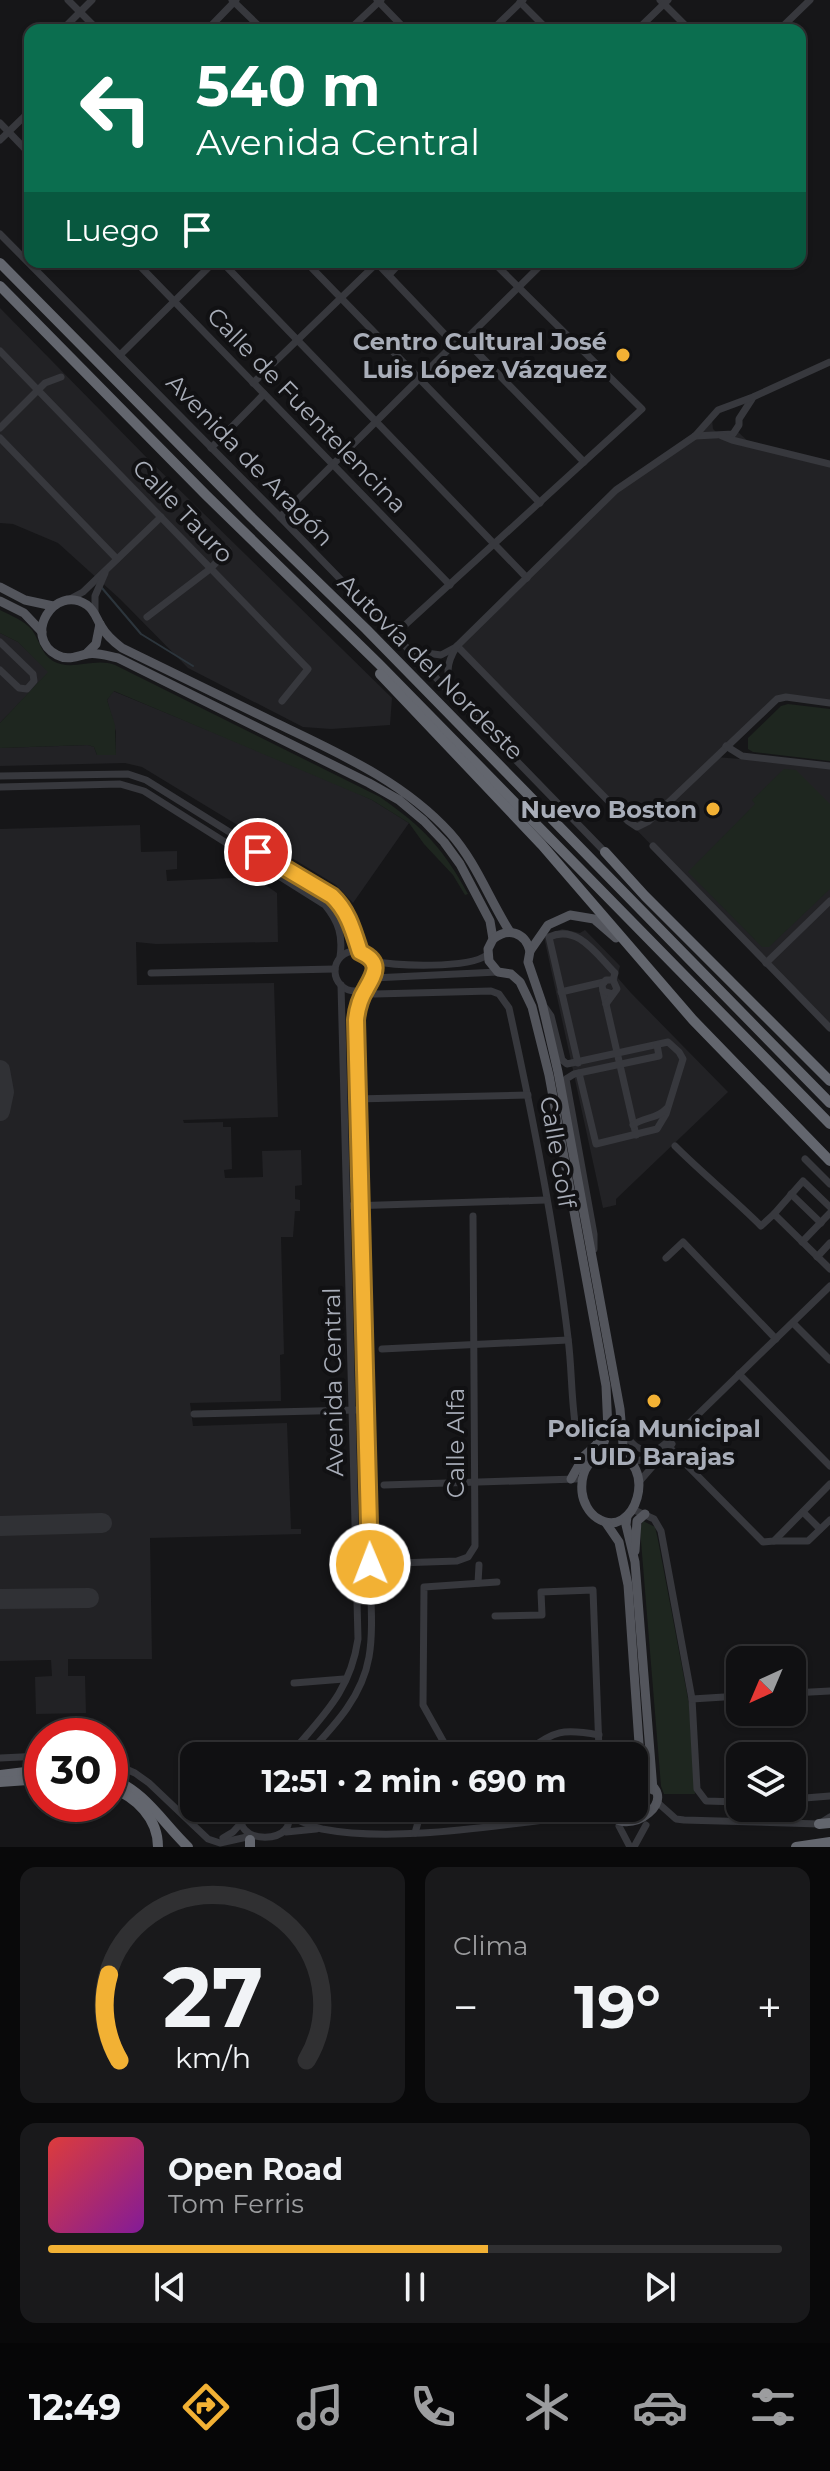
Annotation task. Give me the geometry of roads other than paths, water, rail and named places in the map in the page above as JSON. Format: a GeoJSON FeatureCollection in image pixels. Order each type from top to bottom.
{"type":"FeatureCollection","features":[{"type":"Feature","properties":{"kind":"highway","name":"Autovía del Nordeste"},"geometry":{"type":"LineString","coordinates":[[0,263],[377,640],[830,1103]]}},
{"type":"Feature","properties":{"kind":"highway","name":"Autovía del Nordeste"},"geometry":{"type":"LineString","coordinates":[[0,286],[206,495],[389,674],[830,1124]]}},
{"type":"Feature","properties":{"kind":"highway"},"geometry":{"type":"LineString","coordinates":[[206,495],[220,514],[592,889],[623,913]]}},
{"type":"Feature","properties":{"kind":"highway"},"geometry":{"type":"LineString","coordinates":[[376,669],[521,822],[756,1088],[830,1161]]}},
{"type":"Feature","properties":{"kind":"highway"},"geometry":{"type":"LineString","coordinates":[[605,852],[750,998],[830,1073]]}},
{"type":"Feature","properties":{"kind":"highway"},"geometry":{"type":"LineString","coordinates":[[605,852],[830,1081]]}},
{"type":"Feature","properties":{"kind":"highway"},"geometry":{"type":"LineString","coordinates":[[0,1775],[24,1772]]}},
{"type":"Feature","properties":{"kind":"highway"},"geometry":{"type":"LineString","coordinates":[[0,1782],[24,1780]]}},
{"type":"Feature","properties":{"kind":"highway"},"geometry":{"type":"LineString","coordinates":[[128,1786],[146,1800],[188,1847]]}},
{"type":"Feature","properties":{"kind":"highway"},"geometry":{"type":"LineString","coordinates":[[128,1797],[149,1816],[156,1828],[158,1847]]}},
{"type":"Feature","properties":{"kind":"highway"},"geometry":{"type":"LineString","coordinates":[[796,1847],[830,1842]]}},
{"type":"Feature","properties":{"kind":"main road"},"geometry":{"type":"LineString","coordinates":[[0,587],[25,600],[53,606]]}},
{"type":"Feature","properties":{"kind":"main road"},"geometry":{"type":"LineString","coordinates":[[528,962],[518,972],[511,974],[498,972],[493,967],[487,955],[493,939],[490,921],[460,864],[444,842],[399,800],[318,755],[118,658],[58,655],[46,646],[42,632],[45,614],[53,606],[67,600],[80,601],[122,648],[336,753],[404,792],[432,813],[453,836],[485,885],[510,932],[525,939],[530,951]]}},
{"type":"Feature","properties":{"kind":"main road"},"geometry":{"type":"LineString","coordinates":[[0,601],[24,613],[42,632]]}},
{"type":"Feature","properties":{"kind":"main road"},"geometry":{"type":"LineString","coordinates":[[86,654],[96,644],[98,619]]}},
{"type":"Feature","properties":{"kind":"main road"},"geometry":{"type":"LineString","coordinates":[[635,1562],[626,1525],[639,1493],[639,1482],[628,1459],[621,1430],[594,1259],[558,1072],[542,1003],[528,962],[530,951],[548,925],[559,919],[570,915],[594,919],[604,925],[671,994]]}},
{"type":"Feature","properties":{"kind":"main road"},"geometry":{"type":"LineString","coordinates":[[493,939],[510,932]]}},
{"type":"Feature","properties":{"kind":"main road"},"geometry":{"type":"LineString","coordinates":[[511,974],[524,987],[549,1075],[606,1386],[608,1430],[600,1454],[587,1466],[582,1491],[591,1514],[606,1523],[619,1542],[628,1585],[639,1742]]}},
{"type":"Feature","properties":{"kind":"main road"},"geometry":{"type":"LineString","coordinates":[[571,1479],[600,1437],[606,1386]]}},
{"type":"Feature","properties":{"kind":"main road"},"geometry":{"type":"LineString","coordinates":[[600,1454],[612,1452],[628,1459]]}},
{"type":"Feature","properties":{"kind":"main road"},"geometry":{"type":"LineString","coordinates":[[606,1523],[615,1523],[630,1512]]}},
{"type":"Feature","properties":{"kind":"main road"},"geometry":{"type":"LineString","coordinates":[[614,1822],[628,1829],[646,1825],[654,1815],[657,1802],[653,1790],[635,1562],[637,1521],[645,1514]]}},
{"type":"Feature","properties":{"kind":"main road"},"geometry":{"type":"LineString","coordinates":[[648,1785],[653,1790]]}},
{"type":"Feature","properties":{"kind":"street"},"geometry":{"type":"LineString","coordinates":[[68,0],[92,24]]}},
{"type":"Feature","properties":{"kind":"street"},"geometry":{"type":"LineString","coordinates":[[68,24],[92,0]]}},
{"type":"Feature","properties":{"kind":"street"},"geometry":{"type":"LineString","coordinates":[[213,24],[234,1],[257,24]]}},
{"type":"Feature","properties":{"kind":"street"},"geometry":{"type":"LineString","coordinates":[[355,24],[379,1],[400,24]]}},
{"type":"Feature","properties":{"kind":"street"},"geometry":{"type":"LineString","coordinates":[[498,24],[521,1],[542,24]]}},
{"type":"Feature","properties":{"kind":"street"},"geometry":{"type":"LineString","coordinates":[[643,24],[664,1],[685,24]]}},
{"type":"Feature","properties":{"kind":"street"},"geometry":{"type":"LineString","coordinates":[[785,24],[805,2]]}},
{"type":"Feature","properties":{"kind":"street"},"geometry":{"type":"LineString","coordinates":[[0,140],[24,117]]}},
{"type":"Feature","properties":{"kind":"street"},"geometry":{"type":"LineString","coordinates":[[0,123],[24,148]]}},
{"type":"Feature","properties":{"kind":"street","name":"Avenida de Aragón"},"geometry":{"type":"LineString","coordinates":[[0,234],[24,256]]}},
{"type":"Feature","properties":{"kind":"street","name":"Avenida de Aragón"},"geometry":{"type":"LineString","coordinates":[[36,268],[605,852]]}},
{"type":"Feature","properties":{"kind":"street","name":"Calle de Fuentelencina"},"geometry":{"type":"LineString","coordinates":[[142,268],[450,585]]}},
{"type":"Feature","properties":{"kind":"street"},"geometry":{"type":"LineString","coordinates":[[120,355],[208,268]]}},
{"type":"Feature","properties":{"kind":"street"},"geometry":{"type":"LineString","coordinates":[[228,268],[527,578]]}},
{"type":"Feature","properties":{"kind":"street"},"geometry":{"type":"LineString","coordinates":[[312,268],[540,503]]}},
{"type":"Feature","properties":{"kind":"street"},"geometry":{"type":"LineString","coordinates":[[253,383],[370,268]]}},
{"type":"Feature","properties":{"kind":"street"},"geometry":{"type":"LineString","coordinates":[[382,268],[454,344]]}},
{"type":"Feature","properties":{"kind":"street"},"geometry":{"type":"LineString","coordinates":[[389,275],[395,268]]}},
{"type":"Feature","properties":{"kind":"street"},"geometry":{"type":"LineString","coordinates":[[393,636],[642,409],[499,268]]}},
{"type":"Feature","properties":{"kind":"street"},"geometry":{"type":"LineString","coordinates":[[280,517],[454,344],[465,340],[538,268]]}},
{"type":"Feature","properties":{"kind":"street"},"geometry":{"type":"LineString","coordinates":[[465,340],[584,462]]}},
{"type":"Feature","properties":{"kind":"street","name":"Calle Tauro"},"geometry":{"type":"LineString","coordinates":[[0,351],[308,669],[282,701]]}},
{"type":"Feature","properties":{"kind":"street"},"geometry":{"type":"LineString","coordinates":[[455,698],[446,674],[448,659],[457,646],[616,490],[695,436],[718,410],[830,362]]}},
{"type":"Feature","properties":{"kind":"street"},"geometry":{"type":"LineString","coordinates":[[0,428],[45,383],[61,377]]}},
{"type":"Feature","properties":{"kind":"street"},"geometry":{"type":"LineString","coordinates":[[211,448],[264,394]]}},
{"type":"Feature","properties":{"kind":"street"},"geometry":{"type":"LineString","coordinates":[[736,430],[753,397]]}},
{"type":"Feature","properties":{"kind":"street"},"geometry":{"type":"LineString","coordinates":[[727,408],[739,419]]}},
{"type":"Feature","properties":{"kind":"street"},"geometry":{"type":"LineString","coordinates":[[712,419],[719,434],[753,446],[830,464]]}},
{"type":"Feature","properties":{"kind":"street"},"geometry":{"type":"LineString","coordinates":[[695,436],[736,430]]}},
{"type":"Feature","properties":{"kind":"street"},"geometry":{"type":"LineString","coordinates":[[736,430],[753,446]]}},
{"type":"Feature","properties":{"kind":"street"},"geometry":{"type":"LineString","coordinates":[[0,438],[117,559]]}},
{"type":"Feature","properties":{"kind":"street"},"geometry":{"type":"LineString","coordinates":[[67,600],[83,592],[161,517]]}},
{"type":"Feature","properties":{"kind":"street"},"geometry":{"type":"LineString","coordinates":[[147,617],[210,569],[228,550]]}},
{"type":"Feature","properties":{"kind":"street"},"geometry":{"type":"LineString","coordinates":[[98,619],[95,596],[106,571]]}},
{"type":"Feature","properties":{"kind":"street"},"geometry":{"type":"LineString","coordinates":[[0,642],[33,674],[34,681],[27,689],[19,688],[0,670]]}},
{"type":"Feature","properties":{"kind":"street"},"geometry":{"type":"LineString","coordinates":[[407,650],[433,656],[457,646]]}},
{"type":"Feature","properties":{"kind":"street"},"geometry":{"type":"LineString","coordinates":[[457,646],[634,826],[641,827],[649,821],[777,699],[786,697],[830,703]]}},
{"type":"Feature","properties":{"kind":"street"},"geometry":{"type":"LineString","coordinates":[[726,746],[742,756],[830,766]]}},
{"type":"Feature","properties":{"kind":"street"},"geometry":{"type":"LineString","coordinates":[[0,776],[128,774],[146,780],[332,896],[346,912],[360,952]]}},
{"type":"Feature","properties":{"kind":"street"},"geometry":{"type":"LineString","coordinates":[[0,787],[120,784],[144,791],[325,905],[336,918],[341,935],[340,957],[335,969],[341,985],[347,989],[498,972]]}},
{"type":"Feature","properties":{"kind":"street"},"geometry":{"type":"LineString","coordinates":[[653,846],[830,1028]]}},
{"type":"Feature","properties":{"kind":"street"},"geometry":{"type":"LineString","coordinates":[[766,963],[830,901]]}},
{"type":"Feature","properties":{"kind":"street"},"geometry":{"type":"LineString","coordinates":[[561,992],[604,987],[613,980],[615,973],[580,938],[562,932],[549,937],[561,992],[578,1063]]}},
{"type":"Feature","properties":{"kind":"street"},"geometry":{"type":"LineString","coordinates":[[340,957],[353,951],[372,961],[401,965],[475,961],[487,955]]}},
{"type":"Feature","properties":{"kind":"street"},"geometry":{"type":"LineString","coordinates":[[367,986],[372,961]]}},
{"type":"Feature","properties":{"kind":"street"},"geometry":{"type":"LineString","coordinates":[[151,973],[335,969]]}},
{"type":"Feature","properties":{"kind":"street"},"geometry":{"type":"LineString","coordinates":[[606,1004],[617,989],[613,980]]}},
{"type":"Feature","properties":{"kind":"street","name":"Avenida Central"},"geometry":{"type":"LineString","coordinates":[[301,1742],[335,1703],[355,1663],[358,1639],[341,985]]}},
{"type":"Feature","properties":{"kind":"street"},"geometry":{"type":"LineString","coordinates":[[367,986],[390,993]]}},
{"type":"Feature","properties":{"kind":"street","name":"Calle Golf"},"geometry":{"type":"LineString","coordinates":[[367,986],[390,993],[491,991],[499,994],[509,1008],[546,1200],[568,1340],[576,1430]]}},
{"type":"Feature","properties":{"kind":"street","name":"Avenida Central"},"geometry":{"type":"LineString","coordinates":[[318,1742],[345,1711],[363,1678],[369,1651],[370,1564],[356,1020],[367,986]]}},
{"type":"Feature","properties":{"kind":"street"},"geometry":{"type":"LineString","coordinates":[[604,987],[607,995],[613,994]]}},
{"type":"Feature","properties":{"kind":"street"},"geometry":{"type":"LineString","coordinates":[[604,987],[636,1135]]}},
{"type":"Feature","properties":{"kind":"street"},"geometry":{"type":"LineString","coordinates":[[542,1003],[551,1016],[562,1060],[567,1064],[670,1043],[683,1059],[666,1114],[657,1129],[596,1144],[579,1073]]}},
{"type":"Feature","properties":{"kind":"street"},"geometry":{"type":"LineString","coordinates":[[594,1259],[594,1234],[566,1079],[569,1075],[659,1056],[657,1045]]}},
{"type":"Feature","properties":{"kind":"street"},"geometry":{"type":"LineString","coordinates":[[345,1099],[528,1095]]}},
{"type":"Feature","properties":{"kind":"street"},"geometry":{"type":"LineString","coordinates":[[633,1125],[641,1119],[658,1115],[667,1106]]}},
{"type":"Feature","properties":{"kind":"street"},"geometry":{"type":"LineString","coordinates":[[632,1111],[641,1119]]}},
{"type":"Feature","properties":{"kind":"street"},"geometry":{"type":"LineString","coordinates":[[675,1146],[707,1179],[726,1190],[761,1226],[803,1181],[830,1207]]}},
{"type":"Feature","properties":{"kind":"street"},"geometry":{"type":"LineString","coordinates":[[805,1159],[830,1184]]}},
{"type":"Feature","properties":{"kind":"street"},"geometry":{"type":"LineString","coordinates":[[791,1194],[821,1223]]}},
{"type":"Feature","properties":{"kind":"street"},"geometry":{"type":"LineString","coordinates":[[348,1206],[546,1200]]}},
{"type":"Feature","properties":{"kind":"street"},"geometry":{"type":"LineString","coordinates":[[802,1242],[830,1213]]}},
{"type":"Feature","properties":{"kind":"street"},"geometry":{"type":"LineString","coordinates":[[774,1214],[830,1269]]}},
{"type":"Feature","properties":{"kind":"street","name":"Calle Alfa"},"geometry":{"type":"LineString","coordinates":[[358,1564],[457,1561],[468,1557],[475,1546],[473,1216]]}},
{"type":"Feature","properties":{"kind":"street"},"geometry":{"type":"LineString","coordinates":[[666,1258],[683,1242],[776,1339]]}},
{"type":"Feature","properties":{"kind":"street"},"geometry":{"type":"LineString","coordinates":[[817,1257],[830,1243]]}},
{"type":"Feature","properties":{"kind":"street"},"geometry":{"type":"LineString","coordinates":[[628,1459],[646,1459],[680,1432],[830,1286]]}},
{"type":"Feature","properties":{"kind":"street"},"geometry":{"type":"LineString","coordinates":[[793,1323],[830,1360]]}},
{"type":"Feature","properties":{"kind":"street"},"geometry":{"type":"LineString","coordinates":[[382,1349],[568,1340]]}},
{"type":"Feature","properties":{"kind":"street"},"geometry":{"type":"LineString","coordinates":[[739,1374],[830,1466]]}},
{"type":"Feature","properties":{"kind":"street"},"geometry":{"type":"LineString","coordinates":[[194,1414],[366,1410]]}},
{"type":"Feature","properties":{"kind":"street"},"geometry":{"type":"LineString","coordinates":[[621,1430],[642,1451],[656,1450]]}},
{"type":"Feature","properties":{"kind":"street"},"geometry":{"type":"LineString","coordinates":[[639,1482],[680,1432]]}},
{"type":"Feature","properties":{"kind":"street"},"geometry":{"type":"LineString","coordinates":[[669,1447],[763,1542],[808,1541],[830,1520]]}},
{"type":"Feature","properties":{"kind":"street"},"geometry":{"type":"LineString","coordinates":[[384,1485],[582,1479]]}},
{"type":"Feature","properties":{"kind":"street"},"geometry":{"type":"LineString","coordinates":[[774,1541],[830,1484]]}},
{"type":"Feature","properties":{"kind":"street"},"geometry":{"type":"LineString","coordinates":[[630,1512],[654,1519],[661,1531],[692,1699],[697,1789],[706,1801],[726,1802]]}},
{"type":"Feature","properties":{"kind":"street"},"geometry":{"type":"LineString","coordinates":[[803,1512],[820,1529]]}},
{"type":"Feature","properties":{"kind":"street"},"geometry":{"type":"LineString","coordinates":[[478,1583],[479,1565]]}},
{"type":"Feature","properties":{"kind":"street"},"geometry":{"type":"LineString","coordinates":[[444,1742],[423,1705],[424,1587],[497,1582]]}},
{"type":"Feature","properties":{"kind":"street"},"geometry":{"type":"LineString","coordinates":[[495,1616],[542,1615],[541,1592],[593,1590],[599,1742]]}},
{"type":"Feature","properties":{"kind":"street"},"geometry":{"type":"LineString","coordinates":[[294,1683],[344,1679]]}},
{"type":"Feature","properties":{"kind":"street"},"geometry":{"type":"LineString","coordinates":[[806,1692],[830,1691]]}},
{"type":"Feature","properties":{"kind":"street"},"geometry":{"type":"LineString","coordinates":[[692,1699],[726,1697]]}},
{"type":"Feature","properties":{"kind":"street"},"geometry":{"type":"LineString","coordinates":[[540,1742],[556,1731],[599,1735]]}},
{"type":"Feature","properties":{"kind":"street"},"geometry":{"type":"LineString","coordinates":[[0,1758],[24,1757]]}},
{"type":"Feature","properties":{"kind":"street"},"geometry":{"type":"LineString","coordinates":[[128,1770],[149,1783],[213,1842],[249,1841],[268,1845],[279,1841],[286,1832],[286,1822]]}},
{"type":"Feature","properties":{"kind":"street"},"geometry":{"type":"LineString","coordinates":[[806,1798],[830,1796]]}},
{"type":"Feature","properties":{"kind":"street"},"geometry":{"type":"LineString","coordinates":[[657,1802],[676,1819],[684,1820],[826,1821]]}},
{"type":"Feature","properties":{"kind":"street"},"geometry":{"type":"LineString","coordinates":[[213,1842],[233,1832],[242,1822],[249,1841]]}},
{"type":"Feature","properties":{"kind":"street"},"geometry":{"type":"LineString","coordinates":[[307,1822],[319,1828]]}},
{"type":"Feature","properties":{"kind":"street"},"geometry":{"type":"LineString","coordinates":[[415,1833],[418,1822]]}},
{"type":"Feature","properties":{"kind":"street"},"geometry":{"type":"LineString","coordinates":[[286,1832],[319,1828],[361,1833],[415,1833],[520,1822]]}},
{"type":"Feature","properties":{"kind":"street"},"geometry":{"type":"LineString","coordinates":[[619,1826],[632,1847],[646,1825]]}},
{"type":"Feature","properties":{"kind":"waterway"},"geometry":{"type":"LineString","coordinates":[[102,588],[141,634],[193,666]]}},
{"type":"Feature","properties":{"kind":"place","name":"Centro Cultural José Luis López Vázquez"},"geometry":{"type":"Point","coordinates":[623,355]}},
{"type":"Feature","properties":{"kind":"place","name":"Nuevo Boston"},"geometry":{"type":"Point","coordinates":[713,809]}},
{"type":"Feature","properties":{"kind":"place","name":"Policía Municipal - UID Barajas"},"geometry":{"type":"Point","coordinates":[654,1401]}}]}
